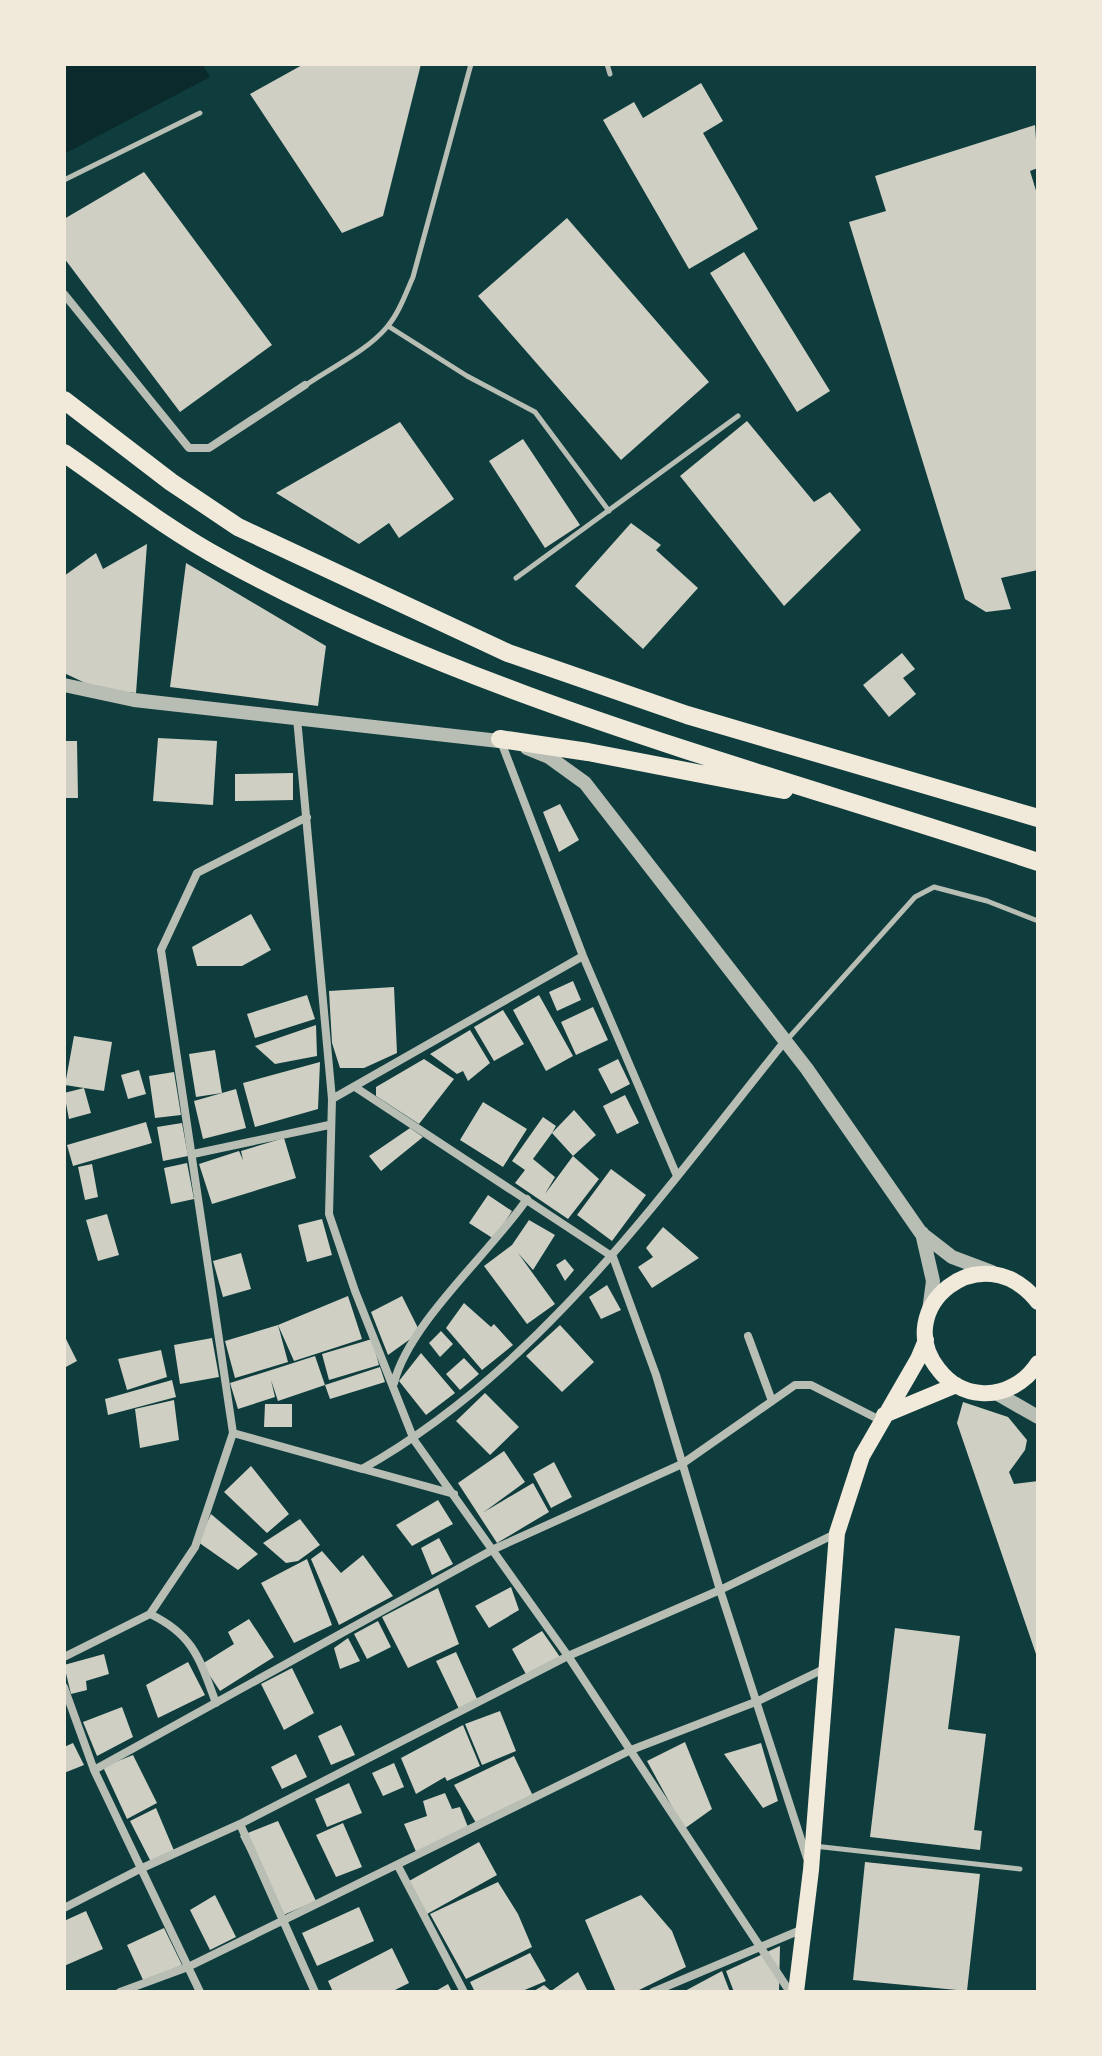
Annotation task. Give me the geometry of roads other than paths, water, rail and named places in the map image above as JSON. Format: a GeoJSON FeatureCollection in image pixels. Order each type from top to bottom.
{"type":"FeatureCollection","features":[{"type":"Feature","properties":{"kind":"highway"},"geometry":{"type":"LineString","coordinates":[[64,400],[171,482],[238,527],[508,653],[687,715],[1038,818]]}},
{"type":"Feature","properties":{"kind":"highway"},"geometry":{"type":"LineString","coordinates":[[64,453],[222,559],[395,645],[511,692],[1038,862]]}},
{"type":"Feature","properties":{"kind":"highway"},"geometry":{"type":"LineString","coordinates":[[500,739],[588,752],[881,809]]}},
{"type":"Feature","properties":{"kind":"main road"},"geometry":{"type":"LineString","coordinates":[[793,1992],[811,1870],[837,1533],[862,1456],[918,1359],[926,1340],[928,1315],[935,1300],[953,1283],[976,1273],[992,1272],[1011,1277],[1032,1289],[1038,1302]]}},
{"type":"Feature","properties":{"kind":"main road"},"geometry":{"type":"LineString","coordinates":[[926,1340],[936,1366],[956,1385],[981,1393],[996,1393],[1036,1372]]}},
{"type":"Feature","properties":{"kind":"main road"},"geometry":{"type":"LineString","coordinates":[[882,1418],[956,1385]]}},
{"type":"Feature","properties":{"kind":"street"},"geometry":{"type":"LineString","coordinates":[[64,294],[189,448],[209,448],[305,385]]}},
{"type":"Feature","properties":{"kind":"street"},"geometry":{"type":"LineString","coordinates":[[64,685],[134,700],[500,739],[549,757],[585,783],[785,1041],[921,1233],[952,1257],[992,1272]]}},
{"type":"Feature","properties":{"kind":"street"},"geometry":{"type":"LineString","coordinates":[[297,718],[332,1099],[329,1214],[355,1291],[414,1440],[568,1656],[793,1992]]}},
{"type":"Feature","properties":{"kind":"street"},"geometry":{"type":"LineString","coordinates":[[500,739],[583,956],[677,1176]]}},
{"type":"Feature","properties":{"kind":"street"},"geometry":{"type":"LineString","coordinates":[[64,1657],[150,1614],[195,1547],[233,1433],[161,950],[197,873],[307,817]]}},
{"type":"Feature","properties":{"kind":"street"},"geometry":{"type":"LineString","coordinates":[[332,1099],[583,956]]}},
{"type":"Feature","properties":{"kind":"street"},"geometry":{"type":"LineString","coordinates":[[362,1469],[414,1440],[543,1329],[613,1257],[785,1041]]}},
{"type":"Feature","properties":{"kind":"street"},"geometry":{"type":"LineString","coordinates":[[355,1087],[613,1257],[656,1375],[720,1590],[811,1870]]}},
{"type":"Feature","properties":{"kind":"street"},"geometry":{"type":"LineString","coordinates":[[193,1154],[329,1125]]}},
{"type":"Feature","properties":{"kind":"street"},"geometry":{"type":"LineString","coordinates":[[393,1384],[400,1358],[473,1265],[505,1231],[527,1199]]}},
{"type":"Feature","properties":{"kind":"street"},"geometry":{"type":"LineString","coordinates":[[921,1233],[933,1281],[928,1315]]}},
{"type":"Feature","properties":{"kind":"street"},"geometry":{"type":"LineString","coordinates":[[748,1336],[772,1401]]}},
{"type":"Feature","properties":{"kind":"street"},"geometry":{"type":"LineString","coordinates":[[94,1770],[494,1549],[682,1464],[795,1385],[811,1385],[882,1418]]}},
{"type":"Feature","properties":{"kind":"street"},"geometry":{"type":"LineString","coordinates":[[996,1393],[1038,1417]]}},
{"type":"Feature","properties":{"kind":"street"},"geometry":{"type":"LineString","coordinates":[[233,1433],[454,1494]]}},
{"type":"Feature","properties":{"kind":"street"},"geometry":{"type":"LineString","coordinates":[[64,1908],[140,1869],[240,1824],[568,1656],[720,1590],[837,1533]]}},
{"type":"Feature","properties":{"kind":"street"},"geometry":{"type":"LineString","coordinates":[[150,1614],[172,1624],[189,1640],[216,1703]]}},
{"type":"Feature","properties":{"kind":"street"},"geometry":{"type":"LineString","coordinates":[[120,1992],[188,1967],[631,1750],[758,1701],[828,1667]]}},
{"type":"Feature","properties":{"kind":"street"},"geometry":{"type":"LineString","coordinates":[[64,1687],[94,1770],[200,1992]]}},
{"type":"Feature","properties":{"kind":"street"},"geometry":{"type":"LineString","coordinates":[[240,1824],[315,1992]]}},
{"type":"Feature","properties":{"kind":"street"},"geometry":{"type":"LineString","coordinates":[[398,1866],[464,1992]]}},
{"type":"Feature","properties":{"kind":"street"},"geometry":{"type":"LineString","coordinates":[[653,1992],[804,1929]]}},
{"type":"Feature","properties":{"kind":"lane"},"geometry":{"type":"LineString","coordinates":[[305,385],[388,326],[413,277],[471,64]]}},
{"type":"Feature","properties":{"kind":"lane"},"geometry":{"type":"LineString","coordinates":[[607,64],[610,74]]}},
{"type":"Feature","properties":{"kind":"lane"},"geometry":{"type":"LineString","coordinates":[[64,180],[200,113]]}},
{"type":"Feature","properties":{"kind":"lane"},"geometry":{"type":"LineString","coordinates":[[388,326],[467,376],[535,412],[609,511]]}},
{"type":"Feature","properties":{"kind":"lane"},"geometry":{"type":"LineString","coordinates":[[516,578],[738,416]]}},
{"type":"Feature","properties":{"kind":"lane"},"geometry":{"type":"LineString","coordinates":[[785,1041],[915,897],[934,887],[987,901],[1038,921]]}},
{"type":"Feature","properties":{"kind":"lane"},"geometry":{"type":"LineString","coordinates":[[813,1846],[1020,1869]]}},
{"type":"Feature","properties":{"kind":"water"},"geometry":{"type":"Polygon","coordinates":[[[64,64],[202,64],[210,77],[64,154],[64,64]]]}}]}
